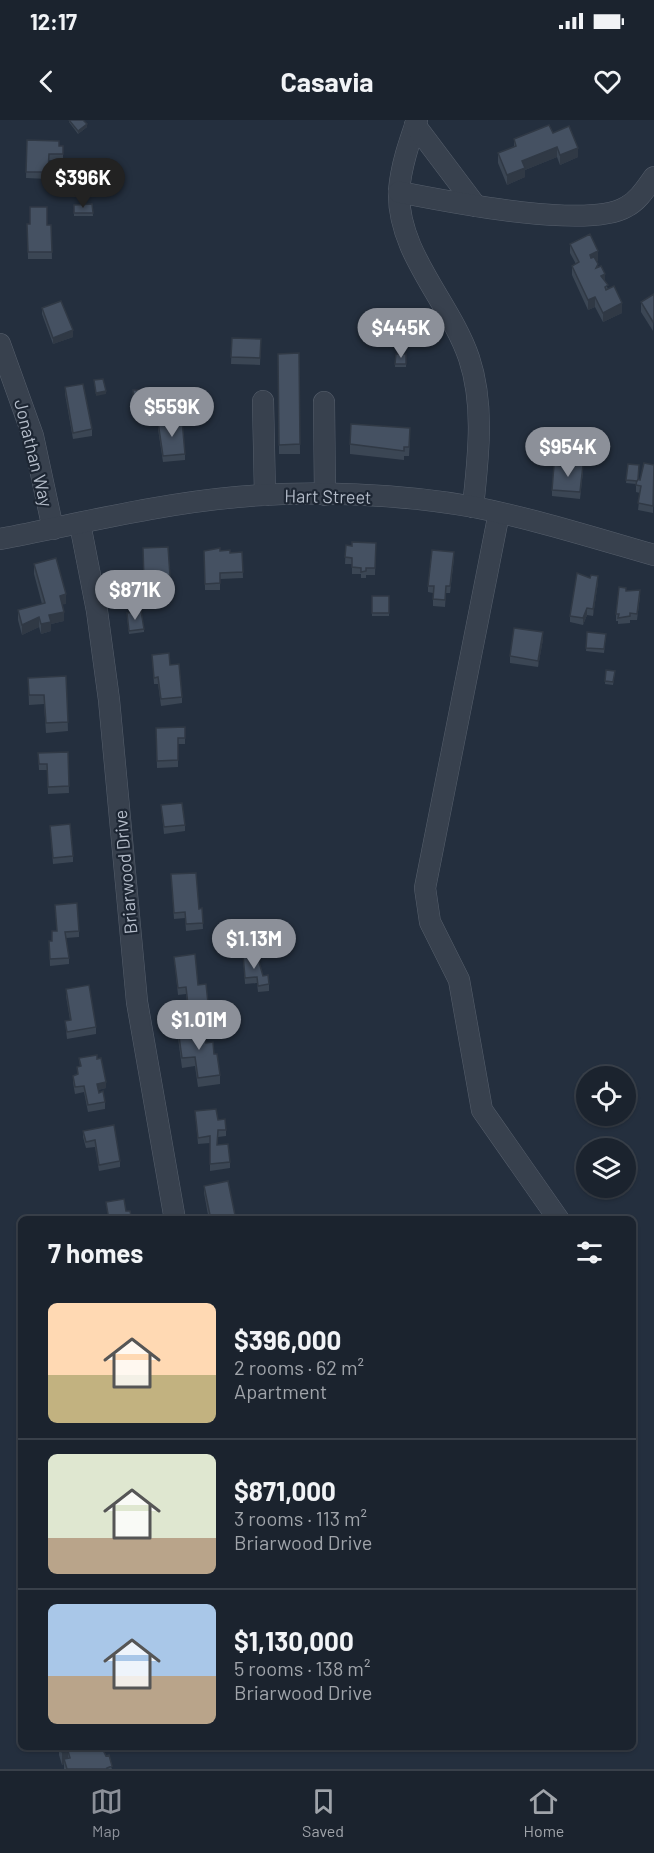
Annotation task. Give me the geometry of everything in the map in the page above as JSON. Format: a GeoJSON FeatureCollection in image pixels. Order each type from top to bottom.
{"type":"FeatureCollection","features":[{"type":"Feature","properties":{"kind":"street"},"geometry":{"type":"LineString","coordinates":[[416,123],[404,159],[399,192],[411,243],[423,271],[454,323],[474,376],[478,432],[473,507]]}},
{"type":"Feature","properties":{"kind":"street"},"geometry":{"type":"LineString","coordinates":[[416,123],[476,206]]}},
{"type":"Feature","properties":{"kind":"street"},"geometry":{"type":"LineString","coordinates":[[399,192],[476,206],[546,214],[611,213],[626,208],[638,199],[654,177]]}},
{"type":"Feature","properties":{"kind":"street","name":"Jonathan Way"},"geometry":{"type":"LineString","coordinates":[[0,344],[33,436],[53,529]]}},
{"type":"Feature","properties":{"kind":"street"},"geometry":{"type":"LineString","coordinates":[[263,402],[265,495]]}},
{"type":"Feature","properties":{"kind":"street"},"geometry":{"type":"LineString","coordinates":[[324,402],[325,495]]}},
{"type":"Feature","properties":{"kind":"street","name":"Hart Street"},"geometry":{"type":"LineString","coordinates":[[0,539],[206,501],[265,495],[325,495],[412,499],[473,507],[654,555]]}},
{"type":"Feature","properties":{"kind":"street"},"geometry":{"type":"LineString","coordinates":[[499,513],[425,888],[430,922],[459,980],[482,1110],[556,1216]]}},
{"type":"Feature","properties":{"kind":"street","name":"Briarwood Drive"},"geometry":{"type":"LineString","coordinates":[[80,524],[97,611],[108,689],[137,1002],[174,1216]]}},
{"type":"Feature","properties":{"kind":"building"},"geometry":{"type":"Polygon","coordinates":[[[69,120],[83,120],[87,124],[78,131],[69,120]]]}},
{"type":"Feature","properties":{"kind":"building"},"geometry":{"type":"Polygon","coordinates":[[[549,125],[553,133],[569,126],[578,148],[560,155],[557,147],[522,161],[525,168],[507,175],[498,153],[516,146],[514,139],[549,125]]]}},
{"type":"Feature","properties":{"kind":"building"},"geometry":{"type":"Polygon","coordinates":[[[27,140],[59,141],[59,146],[63,146],[63,154],[49,154],[48,172],[26,172],[27,140]]]}},
{"type":"Feature","properties":{"kind":"building"},"geometry":{"type":"Polygon","coordinates":[[[92,204],[93,213],[74,213],[74,205],[92,204]]]}},
{"type":"Feature","properties":{"kind":"building"},"geometry":{"type":"Polygon","coordinates":[[[30,207],[47,207],[47,225],[51,225],[52,252],[28,252],[27,224],[30,224],[30,207]]]}},
{"type":"Feature","properties":{"kind":"building"},"geometry":{"type":"Polygon","coordinates":[[[590,234],[598,251],[590,255],[591,258],[594,257],[598,264],[596,268],[601,266],[605,274],[601,276],[608,285],[605,287],[606,290],[614,286],[622,303],[603,313],[595,297],[588,300],[572,266],[579,262],[570,244],[590,234]]]}},
{"type":"Feature","properties":{"kind":"building"},"geometry":{"type":"Polygon","coordinates":[[[654,294],[654,321],[653,322],[641,302],[654,294]]]}},
{"type":"Feature","properties":{"kind":"building"},"geometry":{"type":"Polygon","coordinates":[[[61,301],[73,330],[53,338],[42,308],[61,301]]]}},
{"type":"Feature","properties":{"kind":"building"},"geometry":{"type":"Polygon","coordinates":[[[232,338],[261,339],[260,358],[231,357],[232,338]]]}},
{"type":"Feature","properties":{"kind":"building"},"geometry":{"type":"Polygon","coordinates":[[[299,353],[300,444],[279,445],[278,354],[299,353]]]}},
{"type":"Feature","properties":{"kind":"building"},"geometry":{"type":"Polygon","coordinates":[[[396,354],[406,354],[406,364],[395,364],[396,354]]]}},
{"type":"Feature","properties":{"kind":"building"},"geometry":{"type":"Polygon","coordinates":[[[103,379],[106,391],[96,393],[94,380],[103,379]]]}},
{"type":"Feature","properties":{"kind":"building"},"geometry":{"type":"Polygon","coordinates":[[[83,384],[92,429],[73,433],[65,387],[83,384]]]}},
{"type":"Feature","properties":{"kind":"building"},"geometry":{"type":"Polygon","coordinates":[[[133,390],[150,390],[151,408],[134,409],[133,390]]]}},
{"type":"Feature","properties":{"kind":"building"},"geometry":{"type":"Polygon","coordinates":[[[182,420],[185,454],[163,456],[158,422],[182,420]]]}},
{"type":"Feature","properties":{"kind":"building"},"geometry":{"type":"Polygon","coordinates":[[[351,424],[410,428],[409,447],[404,447],[404,451],[350,444],[351,424]]]}},
{"type":"Feature","properties":{"kind":"building"},"geometry":{"type":"Polygon","coordinates":[[[562,463],[583,465],[580,492],[552,490],[554,465],[562,466],[562,463]]]}},
{"type":"Feature","properties":{"kind":"building"},"geometry":{"type":"Polygon","coordinates":[[[644,463],[654,465],[653,506],[638,503],[641,486],[636,485],[637,479],[640,480],[644,463]]]}},
{"type":"Feature","properties":{"kind":"building"},"geometry":{"type":"Polygon","coordinates":[[[628,464],[639,465],[637,481],[626,480],[628,464]]]}},
{"type":"Feature","properties":{"kind":"building"},"geometry":{"type":"Polygon","coordinates":[[[352,542],[376,543],[375,568],[366,568],[366,571],[361,572],[361,568],[352,567],[352,558],[345,557],[346,545],[352,546],[352,542]]]}},
{"type":"Feature","properties":{"kind":"building"},"geometry":{"type":"Polygon","coordinates":[[[168,547],[170,576],[152,576],[152,580],[144,581],[143,548],[168,547]]]}},
{"type":"Feature","properties":{"kind":"building"},"geometry":{"type":"Polygon","coordinates":[[[220,548],[220,551],[230,550],[230,553],[242,552],[243,572],[220,573],[220,583],[205,584],[204,551],[220,548]]]}},
{"type":"Feature","properties":{"kind":"building"},"geometry":{"type":"Polygon","coordinates":[[[432,550],[454,552],[450,586],[446,586],[445,600],[433,599],[434,586],[428,586],[432,550]]]}},
{"type":"Feature","properties":{"kind":"building"},"geometry":{"type":"Polygon","coordinates":[[[56,558],[66,594],[60,596],[64,612],[49,615],[51,622],[41,624],[39,617],[22,625],[18,610],[45,603],[34,564],[56,558]]]}},
{"type":"Feature","properties":{"kind":"building"},"geometry":{"type":"Polygon","coordinates":[[[577,573],[590,578],[591,575],[598,576],[593,609],[587,608],[583,618],[570,616],[577,573]]]}},
{"type":"Feature","properties":{"kind":"building"},"geometry":{"type":"Polygon","coordinates":[[[619,587],[626,588],[626,591],[640,590],[637,614],[630,613],[630,616],[618,618],[619,614],[616,614],[619,587]]]}},
{"type":"Feature","properties":{"kind":"building"},"geometry":{"type":"Polygon","coordinates":[[[372,596],[389,596],[389,613],[372,613],[372,596]]]}},
{"type":"Feature","properties":{"kind":"building"},"geometry":{"type":"Polygon","coordinates":[[[141,611],[144,629],[129,631],[127,613],[141,611]]]}},
{"type":"Feature","properties":{"kind":"building"},"geometry":{"type":"Polygon","coordinates":[[[514,628],[543,632],[538,661],[510,656],[514,628]]]}},
{"type":"Feature","properties":{"kind":"building"},"geometry":{"type":"Polygon","coordinates":[[[587,632],[606,634],[604,649],[586,648],[587,632]]]}},
{"type":"Feature","properties":{"kind":"building"},"geometry":{"type":"Polygon","coordinates":[[[169,653],[170,665],[179,664],[182,697],[161,699],[158,677],[154,678],[152,655],[169,653]]]}},
{"type":"Feature","properties":{"kind":"building"},"geometry":{"type":"Polygon","coordinates":[[[606,670],[615,671],[613,682],[605,681],[606,670]]]}},
{"type":"Feature","properties":{"kind":"building"},"geometry":{"type":"Polygon","coordinates":[[[66,676],[68,722],[46,723],[44,695],[29,695],[28,678],[66,676]]]}},
{"type":"Feature","properties":{"kind":"building"},"geometry":{"type":"Polygon","coordinates":[[[185,727],[185,738],[178,738],[178,760],[157,761],[156,728],[185,727]]]}},
{"type":"Feature","properties":{"kind":"building"},"geometry":{"type":"Polygon","coordinates":[[[68,752],[69,786],[48,787],[47,764],[39,764],[38,753],[68,752]]]}},
{"type":"Feature","properties":{"kind":"building"},"geometry":{"type":"Polygon","coordinates":[[[182,803],[185,825],[164,827],[161,805],[182,803]]]}},
{"type":"Feature","properties":{"kind":"building"},"geometry":{"type":"Polygon","coordinates":[[[70,824],[73,856],[53,858],[50,826],[70,824]]]}},
{"type":"Feature","properties":{"kind":"building"},"geometry":{"type":"Polygon","coordinates":[[[196,873],[199,909],[202,908],[203,923],[186,924],[185,912],[174,913],[171,874],[196,873]]]}},
{"type":"Feature","properties":{"kind":"building"},"geometry":{"type":"Polygon","coordinates":[[[77,903],[79,931],[65,932],[69,958],[50,959],[49,941],[52,941],[52,931],[57,931],[55,905],[77,903]]]}},
{"type":"Feature","properties":{"kind":"building"},"geometry":{"type":"Polygon","coordinates":[[[253,952],[254,962],[259,962],[263,976],[268,975],[269,984],[258,986],[257,977],[245,978],[243,954],[253,952]]]}},
{"type":"Feature","properties":{"kind":"building"},"geometry":{"type":"Polygon","coordinates":[[[195,954],[198,985],[206,984],[208,1003],[188,1005],[186,987],[178,988],[174,957],[195,954]]]}},
{"type":"Feature","properties":{"kind":"building"},"geometry":{"type":"Polygon","coordinates":[[[89,985],[96,1027],[67,1032],[65,1021],[71,1020],[66,989],[89,985]]]}},
{"type":"Feature","properties":{"kind":"building"},"geometry":{"type":"Polygon","coordinates":[[[204,1026],[206,1043],[213,1042],[214,1054],[217,1054],[220,1075],[198,1078],[195,1057],[182,1058],[178,1029],[204,1026]]]}},
{"type":"Feature","properties":{"kind":"building"},"geometry":{"type":"Polygon","coordinates":[[[97,1055],[97,1059],[101,1058],[106,1082],[97,1084],[99,1093],[103,1091],[105,1102],[88,1105],[84,1086],[75,1087],[73,1076],[78,1074],[77,1067],[81,1066],[79,1058],[97,1055]]]}},
{"type":"Feature","properties":{"kind":"building"},"geometry":{"type":"Polygon","coordinates":[[[216,1109],[218,1120],[225,1119],[226,1130],[218,1130],[217,1145],[228,1144],[230,1162],[210,1164],[210,1136],[198,1138],[195,1111],[216,1109]]]}},
{"type":"Feature","properties":{"kind":"building"},"geometry":{"type":"Polygon","coordinates":[[[114,1125],[120,1161],[99,1165],[95,1140],[86,1142],[83,1131],[114,1125]]]}},
{"type":"Feature","properties":{"kind":"building"},"geometry":{"type":"Polygon","coordinates":[[[228,1181],[235,1216],[210,1216],[204,1186],[228,1181]]]}},
{"type":"Feature","properties":{"kind":"building"},"geometry":{"type":"Polygon","coordinates":[[[124,1199],[126,1211],[130,1211],[131,1216],[108,1216],[106,1202],[124,1199]]]}},
{"type":"Feature","properties":{"kind":"building"},"geometry":{"type":"Polygon","coordinates":[[[62,1750],[103,1750],[106,1756],[109,1755],[112,1766],[108,1769],[67,1769],[64,1759],[70,1758],[68,1751],[62,1752],[62,1750]]]}}]}
